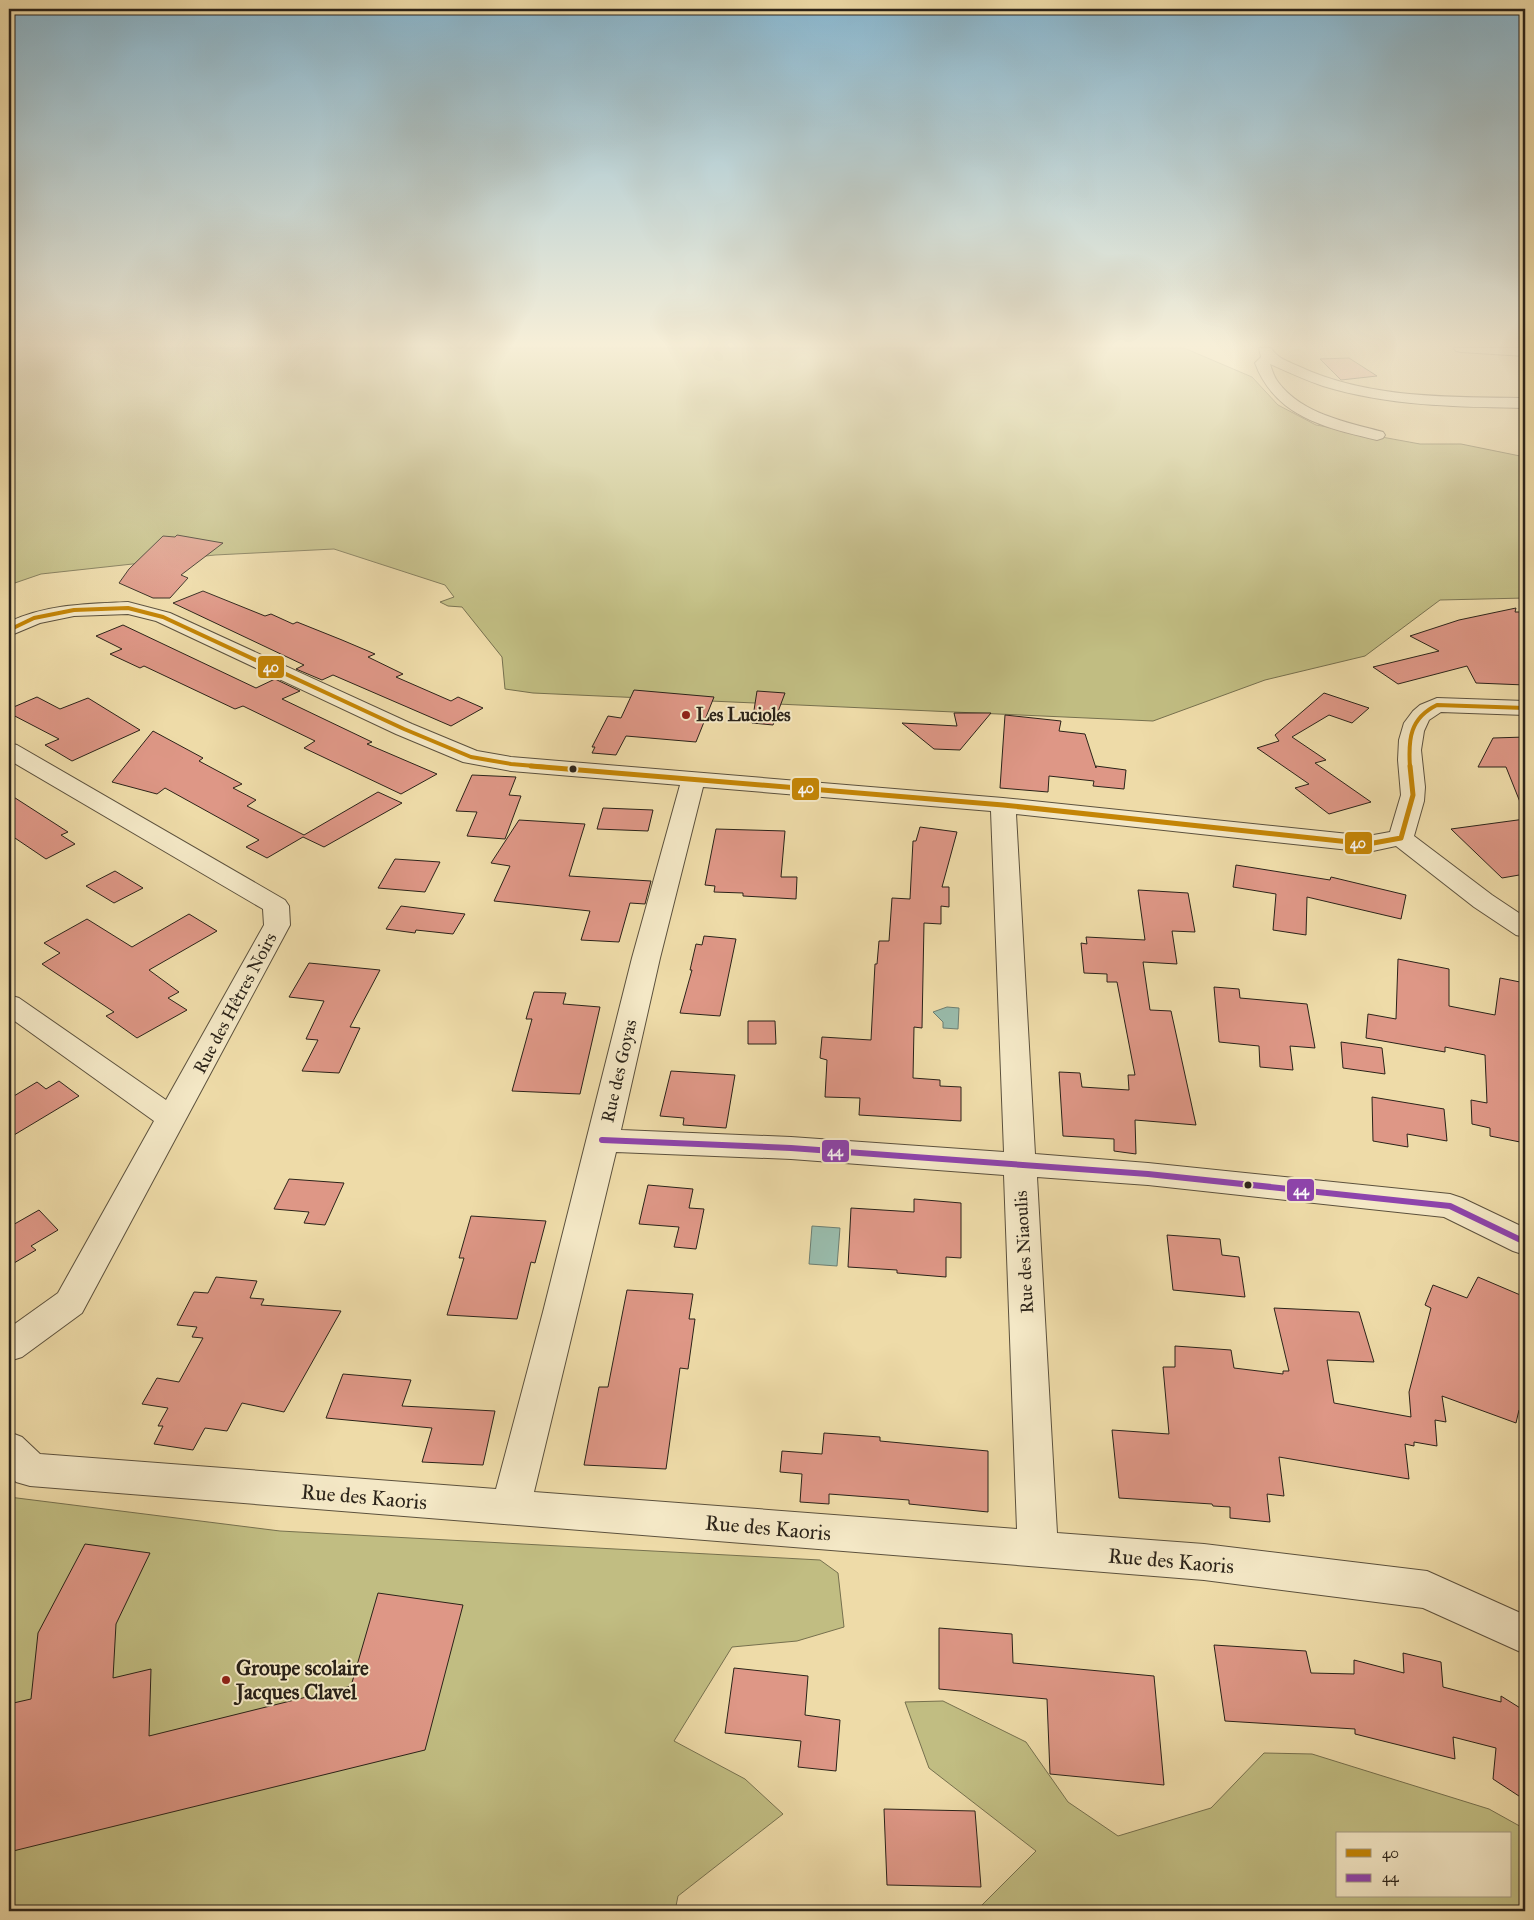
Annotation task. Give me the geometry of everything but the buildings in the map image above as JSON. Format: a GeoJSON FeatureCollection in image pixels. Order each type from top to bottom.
{"type":"FeatureCollection","features":[{"type":"Feature","properties":{"kind":"street"},"geometry":{"type":"LineString","coordinates":[[9,630],[34,618],[74,610],[128,608],[163,617],[404,729],[471,758],[511,764],[1004,805],[1368,844],[1402,838],[1483,901],[1525,929]]}},
{"type":"Feature","properties":{"kind":"street"},"geometry":{"type":"LineString","coordinates":[[1402,838],[1414,790],[1410,770],[1412,733],[1419,716],[1426,709],[1437,705],[1525,708]]}},
{"type":"Feature","properties":{"kind":"street","name":"Rue des Hêtres Noirs"},"geometry":{"type":"LineString","coordinates":[[9,750],[276,906],[277,925],[70,1303],[9,1347]]}},
{"type":"Feature","properties":{"kind":"street","name":"Rue des Goyas"},"geometry":{"type":"LineString","coordinates":[[510,1508],[550,1361],[640,982],[693,779]]}},
{"type":"Feature","properties":{"kind":"street","name":"Rue des Niaoulis"},"geometry":{"type":"LineString","coordinates":[[1004,805],[1038,1550]]}},
{"type":"Feature","properties":{"kind":"street"},"geometry":{"type":"LineString","coordinates":[[9,1004],[172,1119]]}},
{"type":"Feature","properties":{"kind":"street"},"geometry":{"type":"LineString","coordinates":[[602,1140],[792,1148],[1148,1174],[1450,1206],[1525,1242]]}},
{"type":"Feature","properties":{"kind":"street","name":"Rue des Kaoris"},"geometry":{"type":"LineString","coordinates":[[9,1448],[30,1470],[1204,1562],[1427,1590],[1525,1636]]}},
{"type":"Feature","properties":{"kind":"shaded area"},"geometry":{"type":"Polygon","coordinates":[[[9,438],[1385,438],[1420,444],[1461,444],[1525,457],[1525,598],[1440,600],[1365,656],[1265,680],[1153,721],[533,693],[505,689],[502,657],[462,607],[448,606],[440,602],[454,597],[445,585],[334,549],[215,555],[41,574],[9,585],[9,438]]]}},
{"type":"Feature","properties":{"kind":"shaded area"},"geometry":{"type":"Polygon","coordinates":[[[947,1007],[959,1008],[958,1029],[943,1028],[943,1022],[933,1012],[947,1007]]]}},
{"type":"Feature","properties":{"kind":"shaded area"},"geometry":{"type":"Polygon","coordinates":[[[812,1226],[840,1228],[837,1266],[809,1264],[812,1226]]]}},
{"type":"Feature","properties":{"kind":"shaded area"},"geometry":{"type":"Polygon","coordinates":[[[9,1497],[280,1531],[820,1560],[838,1573],[844,1627],[797,1641],[732,1647],[674,1741],[745,1779],[783,1814],[678,1896],[675,1911],[9,1911],[9,1497]]]}},
{"type":"Feature","properties":{"kind":"shaded area"},"geometry":{"type":"Polygon","coordinates":[[[943,1701],[1026,1742],[1068,1802],[1118,1836],[1211,1808],[1264,1753],[1312,1754],[1489,1809],[1525,1829],[1525,1911],[976,1911],[1036,1851],[929,1768],[905,1702],[943,1701]]]}},
{"type":"Feature","properties":{"kind":"transit line","name":"40"},"geometry":{"type":"LineString","coordinates":[[9,630],[34,618],[74,610],[128,608],[163,617],[404,729],[471,757],[511,764],[1003,805],[1368,844],[1401,838],[1413,795],[1409,760],[1410,740],[1412,731],[1421,716],[1437,705],[1525,708]]}},
{"type":"Feature","properties":{"kind":"transit line","name":"44"},"geometry":{"type":"LineString","coordinates":[[602,1140],[791,1148],[1148,1174],[1450,1206],[1525,1242]]}},
{"type":"Feature","properties":{"kind":"place","name":"Les Lucioles"},"geometry":{"type":"Point","coordinates":[686,715]}},
{"type":"Feature","properties":{"kind":"place","name":"Groupe scolaire Jacques Clavel"},"geometry":{"type":"Point","coordinates":[226,1680]}}]}
